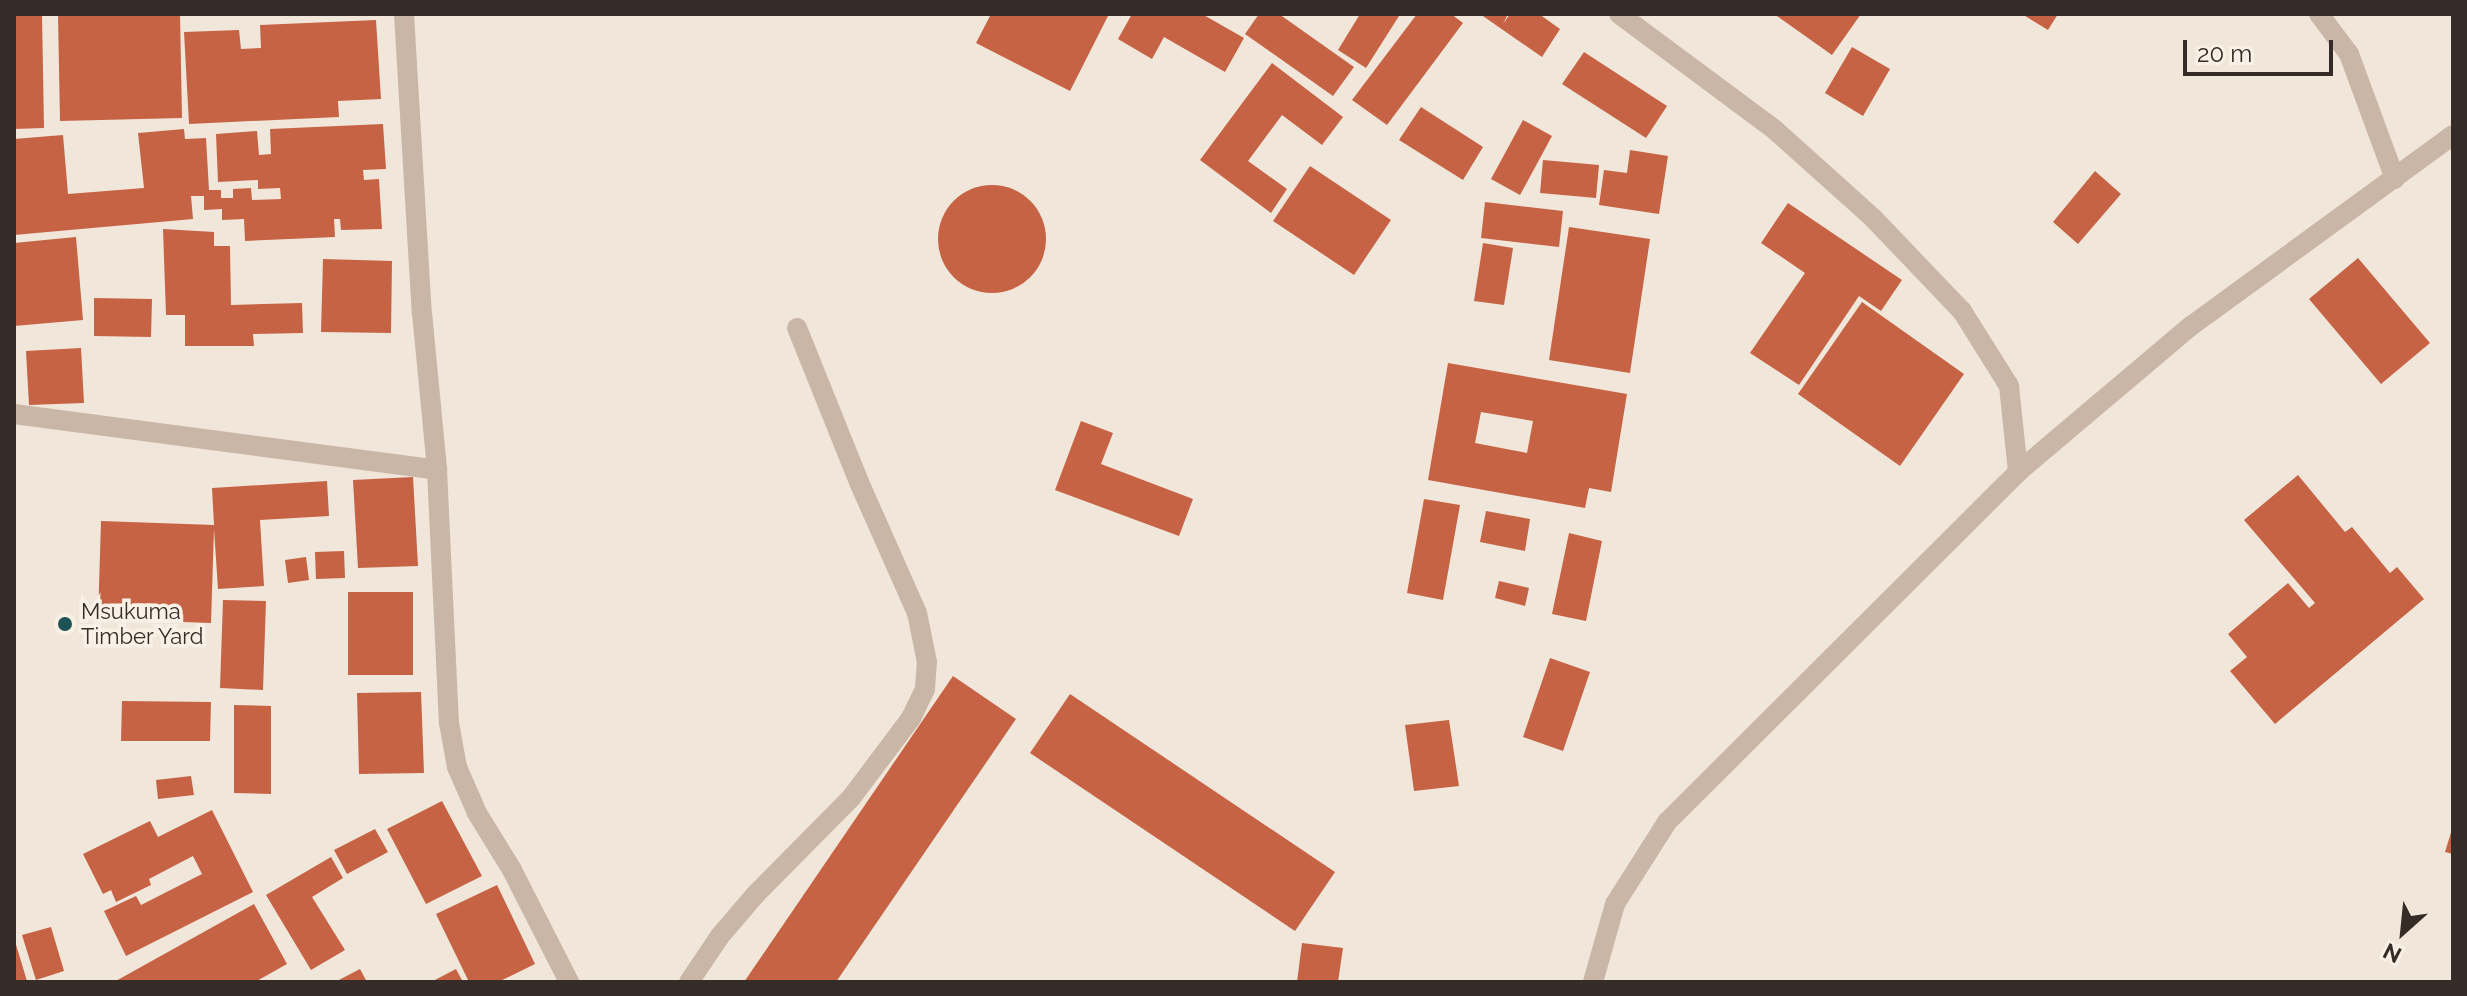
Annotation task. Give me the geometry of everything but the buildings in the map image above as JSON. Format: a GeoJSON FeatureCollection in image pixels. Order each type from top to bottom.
{"type":"FeatureCollection","features":[{"type":"Feature","properties":{"kind":"street"},"geometry":{"type":"LineString","coordinates":[[404,14],[422,313],[437,470],[449,723],[457,767],[477,813],[512,870],[569,982]]}},
{"type":"Feature","properties":{"kind":"street"},"geometry":{"type":"LineString","coordinates":[[1619,14],[1775,130],[1873,218],[1962,311],[2009,386],[2018,472]]}},
{"type":"Feature","properties":{"kind":"street"},"geometry":{"type":"LineString","coordinates":[[2319,14],[2349,54],[2395,179]]}},
{"type":"Feature","properties":{"kind":"street"},"geometry":{"type":"LineString","coordinates":[[1593,982],[1615,904],[1667,822],[2018,472],[2191,326],[2453,135]]}},
{"type":"Feature","properties":{"kind":"street"},"geometry":{"type":"LineString","coordinates":[[689,982],[720,936],[755,895],[851,798],[911,718],[925,689],[927,662],[917,613],[859,482],[797,328]]}},
{"type":"Feature","properties":{"kind":"street"},"geometry":{"type":"LineString","coordinates":[[14,414],[142,428],[437,470]]}},
{"type":"Feature","properties":{"kind":"place","name":"Msukuma Timber Yard"},"geometry":{"type":"Point","coordinates":[65,624]}}]}
